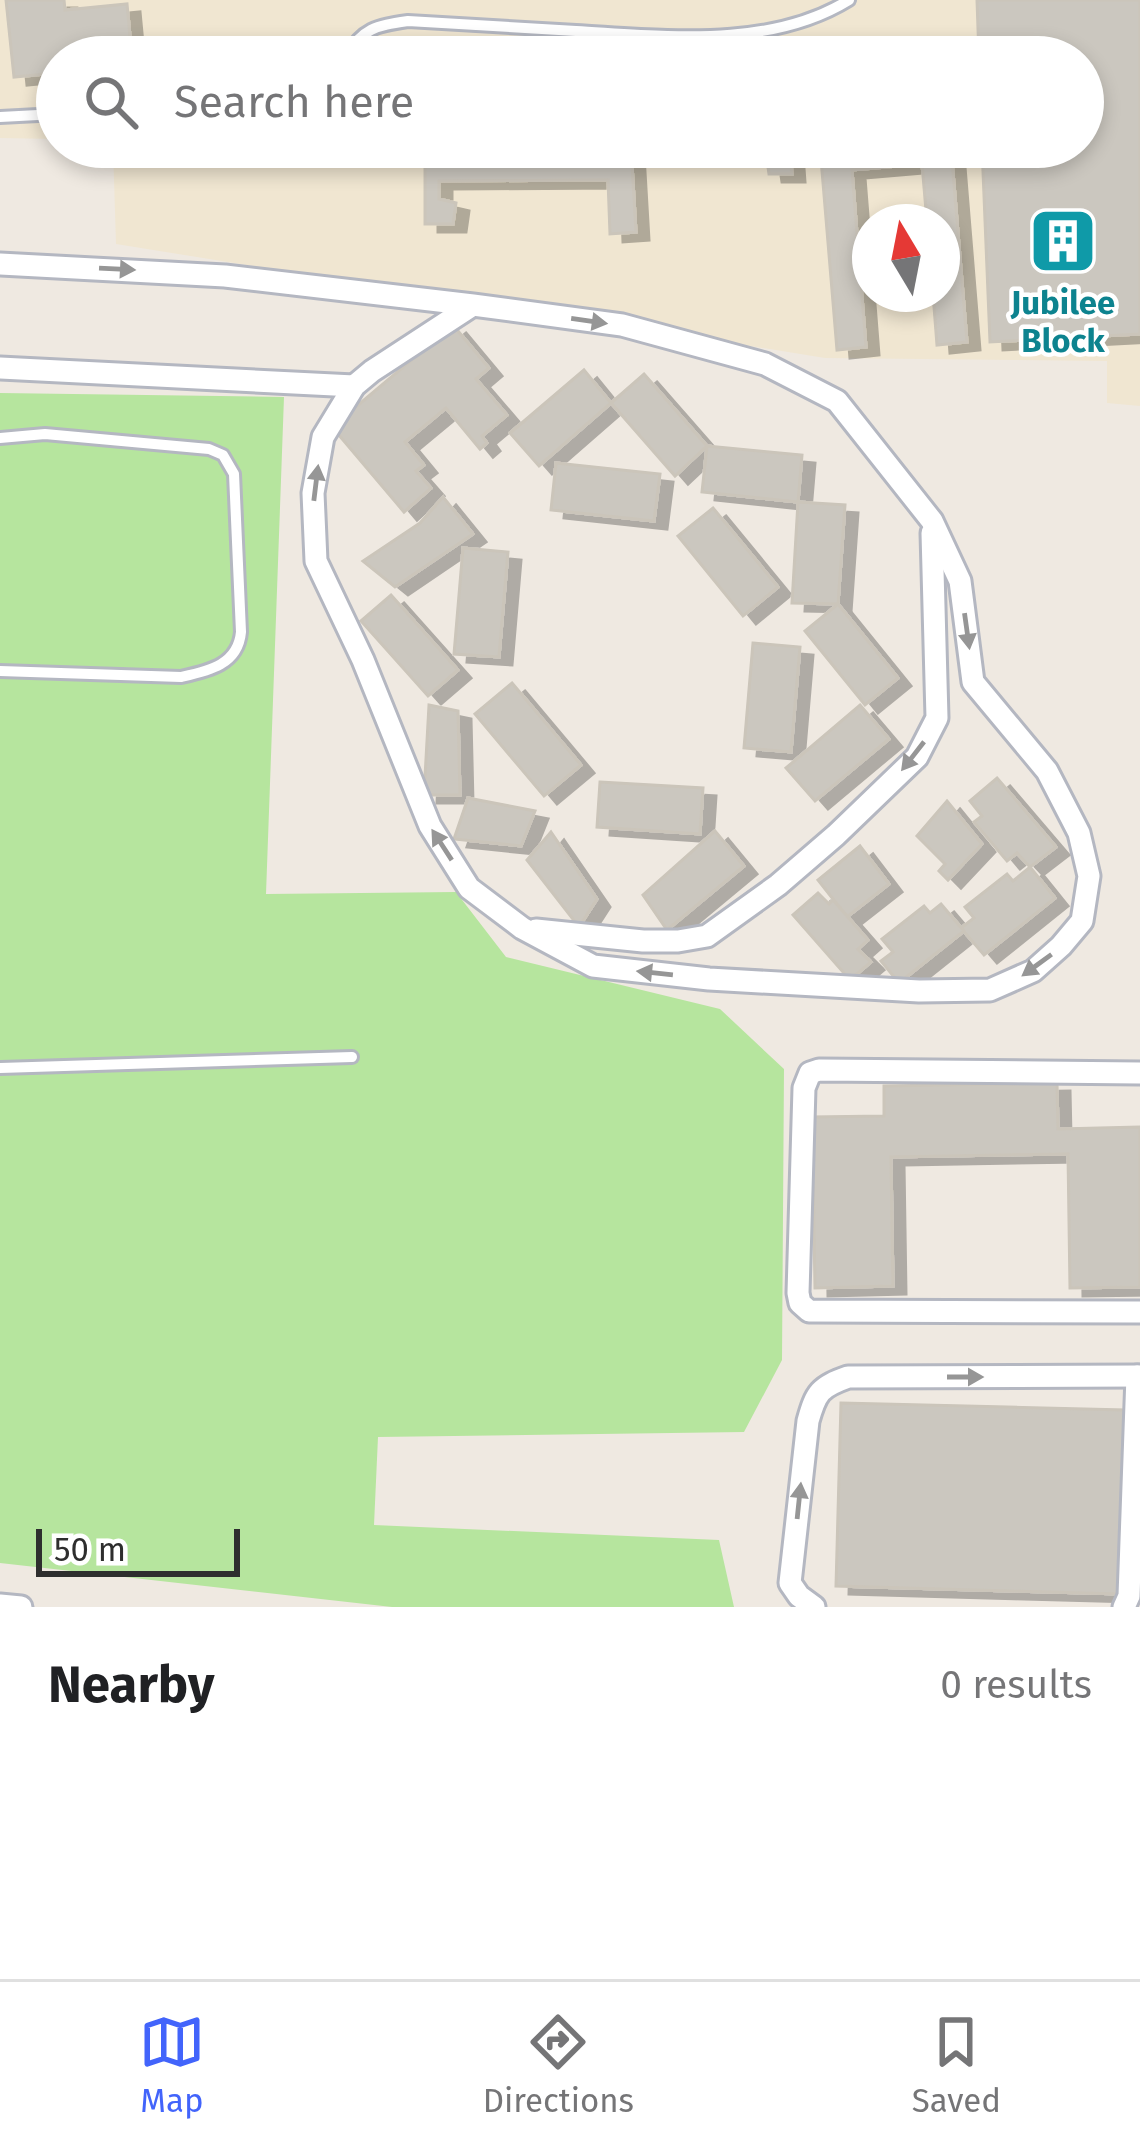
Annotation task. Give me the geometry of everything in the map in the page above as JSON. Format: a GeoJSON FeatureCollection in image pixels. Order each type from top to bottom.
{"type":"FeatureCollection","features":[{"type":"Feature","properties":{"kind":"street"},"geometry":{"type":"LineString","coordinates":[[0,264],[225,276],[473,305],[622,325],[765,364],[837,401],[932,521],[960,581],[974,682],[1047,771],[1079,833],[1089,876],[1082,920],[1033,971],[990,991],[919,991],[709,979],[593,966],[522,928],[470,888],[430,826],[363,660],[316,561],[313,493],[323,437],[354,386],[473,305]]}},
{"type":"Feature","properties":{"kind":"street"},"geometry":{"type":"LineString","coordinates":[[0,368],[354,386]]}},
{"type":"Feature","properties":{"kind":"street"},"geometry":{"type":"LineString","coordinates":[[522,928],[643,941],[707,936],[778,885],[917,757],[937,718],[932,521]]}},
{"type":"Feature","properties":{"kind":"street"},"geometry":{"type":"LineString","coordinates":[[1140,1072],[810,1073],[804,1088],[797,1293],[809,1310],[1140,1312]]}},
{"type":"Feature","properties":{"kind":"street"},"geometry":{"type":"LineString","coordinates":[[814,1607],[790,1583],[808,1421],[824,1385],[848,1377],[1139,1376],[1129,1596],[1124,1607]]}},
{"type":"Feature","properties":{"kind":"street"},"geometry":{"type":"LineString","coordinates":[[0,1605],[21,1607]]}},
{"type":"Feature","properties":{"kind":"lane"},"geometry":{"type":"LineString","coordinates":[[360,36],[378,25],[407,20],[667,36],[728,34],[780,29],[828,14],[849,0]]}},
{"type":"Feature","properties":{"kind":"lane"},"geometry":{"type":"LineString","coordinates":[[0,117],[36,115]]}},
{"type":"Feature","properties":{"kind":"lane"},"geometry":{"type":"LineString","coordinates":[[0,438],[45,434],[209,449],[224,455],[234,474],[241,632],[240,642],[224,663],[181,677],[0,671]]}},
{"type":"Feature","properties":{"kind":"lane"},"geometry":{"type":"LineString","coordinates":[[0,1068],[352,1057]]}},
{"type":"Feature","properties":{"kind":"shaded area"},"geometry":{"type":"Polygon","coordinates":[[[0,0],[1140,0],[1140,406],[1107,403],[1107,361],[825,358],[116,244],[114,168],[1104,168],[1104,36],[36,36],[36,139],[0,138],[0,0]]]}},
{"type":"Feature","properties":{"kind":"green space"},"geometry":{"type":"Polygon","coordinates":[[[0,393],[284,397],[266,894],[456,892],[506,957],[720,1009],[784,1069],[782,1360],[744,1432],[378,1437],[374,1525],[719,1540],[734,1607],[392,1607],[0,1563],[0,393]]]}},
{"type":"Feature","properties":{"kind":"building"},"geometry":{"type":"Polygon","coordinates":[[[6,0],[64,0],[65,10],[127,4],[130,36],[36,36],[36,75],[14,77],[6,0]]]}},
{"type":"Feature","properties":{"kind":"building","name":"Jubilee Block"},"geometry":{"type":"Polygon","coordinates":[[[977,0],[1140,0],[1140,334],[990,342],[983,168],[1104,168],[1104,36],[978,36],[977,0]]]}},
{"type":"Feature","properties":{"kind":"building"},"geometry":{"type":"Polygon","coordinates":[[[425,168],[632,168],[636,232],[610,234],[608,180],[439,181],[439,199],[456,203],[453,224],[425,224],[425,168]]]}},
{"type":"Feature","properties":{"kind":"building"},"geometry":{"type":"Polygon","coordinates":[[[768,168],[792,168],[792,174],[769,174],[768,168]]]}},
{"type":"Feature","properties":{"kind":"building"},"geometry":{"type":"Polygon","coordinates":[[[822,168],[875,168],[852,170],[852,312],[863,312],[866,347],[837,350],[822,168]]]}},
{"type":"Feature","properties":{"kind":"building"},"geometry":{"type":"Polygon","coordinates":[[[922,168],[953,168],[956,204],[925,204],[922,168]]]}},
{"type":"Feature","properties":{"kind":"building"},"geometry":{"type":"Polygon","coordinates":[[[960,257],[967,342],[937,345],[934,312],[960,312],[960,257]]]}},
{"type":"Feature","properties":{"kind":"building"},"geometry":{"type":"Polygon","coordinates":[[[453,325],[489,368],[476,379],[507,415],[482,436],[487,443],[480,449],[446,408],[405,442],[424,465],[416,471],[431,488],[404,512],[332,427],[453,325]]]}},
{"type":"Feature","properties":{"kind":"building"},"geometry":{"type":"Polygon","coordinates":[[[584,370],[611,403],[539,466],[510,433],[584,370]]]}},
{"type":"Feature","properties":{"kind":"building"},"geometry":{"type":"Polygon","coordinates":[[[644,374],[707,446],[675,476],[611,403],[644,374]]]}},
{"type":"Feature","properties":{"kind":"building"},"geometry":{"type":"Polygon","coordinates":[[[707,446],[802,455],[798,502],[702,492],[707,446]]]}},
{"type":"Feature","properties":{"kind":"building"},"geometry":{"type":"Polygon","coordinates":[[[556,463],[660,474],[654,521],[551,510],[556,463]]]}},
{"type":"Feature","properties":{"kind":"building"},"geometry":{"type":"Polygon","coordinates":[[[443,497],[473,534],[395,587],[363,561],[420,523],[443,497]]]}},
{"type":"Feature","properties":{"kind":"building"},"geometry":{"type":"Polygon","coordinates":[[[798,502],[845,505],[838,604],[792,603],[798,502]]]}},
{"type":"Feature","properties":{"kind":"building"},"geometry":{"type":"Polygon","coordinates":[[[713,508],[778,587],[743,616],[678,536],[713,508]]]}},
{"type":"Feature","properties":{"kind":"building"},"geometry":{"type":"Polygon","coordinates":[[[463,548],[508,552],[499,657],[454,654],[463,548]]]}},
{"type":"Feature","properties":{"kind":"building"},"geometry":{"type":"Polygon","coordinates":[[[391,595],[458,670],[428,696],[361,621],[391,595]]]}},
{"type":"Feature","properties":{"kind":"building"},"geometry":{"type":"Polygon","coordinates":[[[838,604],[898,678],[865,705],[805,631],[838,604]]]}},
{"type":"Feature","properties":{"kind":"building"},"geometry":{"type":"Polygon","coordinates":[[[753,643],[800,647],[791,752],[744,748],[753,643]]]}},
{"type":"Feature","properties":{"kind":"building"},"geometry":{"type":"Polygon","coordinates":[[[512,683],[581,765],[544,796],[475,714],[512,683]]]}},
{"type":"Feature","properties":{"kind":"building"},"geometry":{"type":"Polygon","coordinates":[[[429,705],[458,711],[460,795],[424,795],[429,705]]]}},
{"type":"Feature","properties":{"kind":"building"},"geometry":{"type":"Polygon","coordinates":[[[860,705],[889,739],[815,801],[786,768],[860,705]]]}},
{"type":"Feature","properties":{"kind":"building"},"geometry":{"type":"Polygon","coordinates":[[[997,778],[1056,847],[1030,867],[1017,853],[1007,861],[974,822],[982,816],[970,801],[997,778]]]}},
{"type":"Feature","properties":{"kind":"building"},"geometry":{"type":"Polygon","coordinates":[[[600,782],[703,788],[700,834],[597,827],[600,782]]]}},
{"type":"Feature","properties":{"kind":"building"},"geometry":{"type":"Polygon","coordinates":[[[468,798],[535,811],[521,846],[454,839],[468,798]]]}},
{"type":"Feature","properties":{"kind":"building"},"geometry":{"type":"Polygon","coordinates":[[[947,801],[982,844],[948,880],[939,871],[945,864],[917,836],[947,801]]]}},
{"type":"Feature","properties":{"kind":"building"},"geometry":{"type":"Polygon","coordinates":[[[715,831],[744,866],[667,930],[643,895],[715,831]]]}},
{"type":"Feature","properties":{"kind":"building"},"geometry":{"type":"Polygon","coordinates":[[[551,832],[597,899],[579,927],[527,860],[551,832]]]}},
{"type":"Feature","properties":{"kind":"building"},"geometry":{"type":"Polygon","coordinates":[[[860,846],[889,884],[847,917],[818,880],[860,846]]]}},
{"type":"Feature","properties":{"kind":"building"},"geometry":{"type":"Polygon","coordinates":[[[1030,867],[1055,898],[984,955],[961,928],[974,918],[965,907],[1007,874],[1013,881],[1030,867]]]}},
{"type":"Feature","properties":{"kind":"building"},"geometry":{"type":"Polygon","coordinates":[[[818,893],[829,904],[833,900],[868,940],[858,949],[871,962],[850,980],[793,915],[818,893]]]}},
{"type":"Feature","properties":{"kind":"building"},"geometry":{"type":"Polygon","coordinates":[[[941,904],[964,931],[899,983],[881,961],[893,952],[882,939],[924,906],[930,913],[941,904]]]}},
{"type":"Feature","properties":{"kind":"building"},"geometry":{"type":"Polygon","coordinates":[[[1057,1083],[1058,1129],[1140,1127],[1140,1287],[1070,1288],[1068,1154],[891,1157],[893,1286],[815,1288],[812,1117],[884,1116],[884,1086],[1057,1083]]]}},
{"type":"Feature","properties":{"kind":"building"},"geometry":{"type":"Polygon","coordinates":[[[841,1403],[1125,1410],[1120,1594],[836,1586],[841,1403]]]}},
{"type":"Feature","properties":{"kind":"place","name":"Jubilee Block"},"geometry":{"type":"Point","coordinates":[1063,241]}}]}
